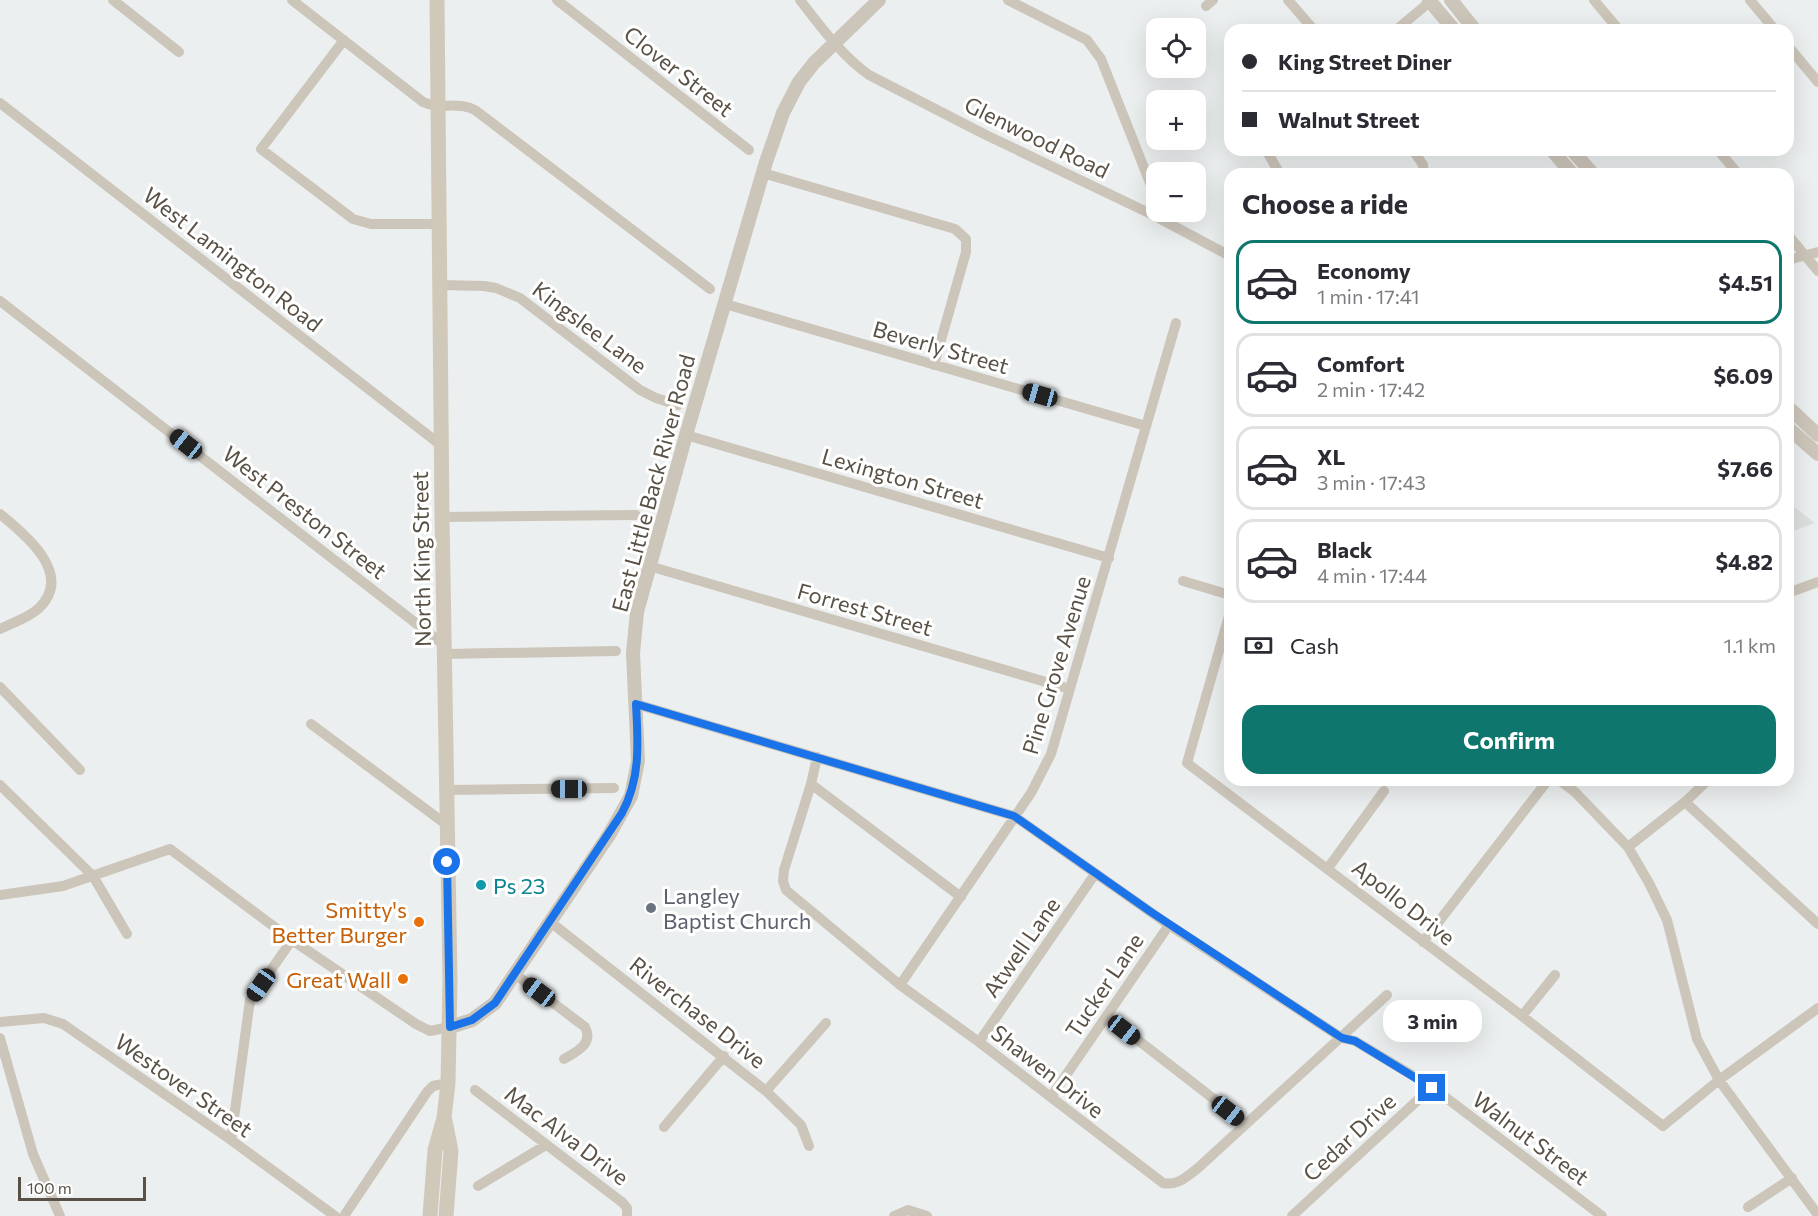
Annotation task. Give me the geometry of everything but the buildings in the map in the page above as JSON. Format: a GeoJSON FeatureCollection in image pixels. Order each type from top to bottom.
{"type":"FeatureCollection","features":[{"type":"Feature","properties":{"kind":"main road","name":"North King Street"},"geometry":{"type":"LineString","coordinates":[[430,1216],[435,1150],[444,1118],[448,1083],[450,1027],[437,0]]}},
{"type":"Feature","properties":{"kind":"main road","name":"North King Street"},"geometry":{"type":"LineString","coordinates":[[444,1118],[451,1151],[446,1216]]}},
{"type":"Feature","properties":{"kind":"street"},"geometry":{"type":"LineString","coordinates":[[113,0],[180,52]]}},
{"type":"Feature","properties":{"kind":"street"},"geometry":{"type":"LineString","coordinates":[[291,0],[423,102],[462,106],[475,110],[710,289]]}},
{"type":"Feature","properties":{"kind":"street","name":"Clover Street"},"geometry":{"type":"LineString","coordinates":[[557,0],[749,150]]}},
{"type":"Feature","properties":{"kind":"street","name":"Glenwood Road"},"geometry":{"type":"LineString","coordinates":[[800,0],[834,43],[854,64],[869,75],[986,135],[1146,212]]}},
{"type":"Feature","properties":{"kind":"street","name":"East Little Back River Road"},"geometry":{"type":"LineString","coordinates":[[450,1027],[472,1020],[488,1009],[515,974],[609,835],[631,796],[638,761],[633,652],[637,612],[686,435],[764,173],[789,99],[814,63],[879,0]]}},
{"type":"Feature","properties":{"kind":"street"},"geometry":{"type":"LineString","coordinates":[[1008,0],[1087,40],[1101,59],[1146,173]]}},
{"type":"Feature","properties":{"kind":"street"},"geometry":{"type":"LineString","coordinates":[[1288,0],[1309,24]]}},
{"type":"Feature","properties":{"kind":"street"},"geometry":{"type":"LineString","coordinates":[[1403,24],[1431,0],[1449,24]]}},
{"type":"Feature","properties":{"kind":"street"},"geometry":{"type":"LineString","coordinates":[[1451,0],[1471,24]]}},
{"type":"Feature","properties":{"kind":"street"},"geometry":{"type":"LineString","coordinates":[[1594,0],[1614,24]]}},
{"type":"Feature","properties":{"kind":"street"},"geometry":{"type":"LineString","coordinates":[[1750,0],[1770,24]]}},
{"type":"Feature","properties":{"kind":"street"},"geometry":{"type":"LineString","coordinates":[[344,40],[261,149],[353,219],[371,225],[440,224]]}},
{"type":"Feature","properties":{"kind":"street"},"geometry":{"type":"LineString","coordinates":[[1794,53],[1818,82]]}},
{"type":"Feature","properties":{"kind":"street","name":"West Lamington Road"},"geometry":{"type":"LineString","coordinates":[[0,103],[442,446]]}},
{"type":"Feature","properties":{"kind":"street"},"geometry":{"type":"LineString","coordinates":[[1557,156],[1567,168]]}},
{"type":"Feature","properties":{"kind":"street"},"geometry":{"type":"LineString","coordinates":[[1577,156],[1588,168]]}},
{"type":"Feature","properties":{"kind":"street"},"geometry":{"type":"LineString","coordinates":[[1723,156],[1733,168]]}},
{"type":"Feature","properties":{"kind":"street"},"geometry":{"type":"LineString","coordinates":[[764,173],[955,229],[966,239],[966,252],[934,365]]}},
{"type":"Feature","properties":{"kind":"street","name":"Glenwood Road"},"geometry":{"type":"LineString","coordinates":[[1166,222],[1224,253]]}},
{"type":"Feature","properties":{"kind":"street"},"geometry":{"type":"LineString","coordinates":[[1794,242],[1818,271]]}},
{"type":"Feature","properties":{"kind":"street"},"geometry":{"type":"LineString","coordinates":[[1794,258],[1818,252]]}},
{"type":"Feature","properties":{"kind":"street","name":"Kingslee Lane"},"geometry":{"type":"LineString","coordinates":[[441,285],[490,287],[520,298],[640,390],[678,405]]}},
{"type":"Feature","properties":{"kind":"street","name":"West Preston Street"},"geometry":{"type":"LineString","coordinates":[[0,301],[444,649]]}},
{"type":"Feature","properties":{"kind":"street","name":"Beverly Street"},"geometry":{"type":"LineString","coordinates":[[725,304],[1146,426]]}},
{"type":"Feature","properties":{"kind":"street","name":"Pine Grove Avenue"},"geometry":{"type":"LineString","coordinates":[[900,985],[1036,784],[1051,754],[1176,323]]}},
{"type":"Feature","properties":{"kind":"street"},"geometry":{"type":"LineString","coordinates":[[1794,413],[1818,435]]}},
{"type":"Feature","properties":{"kind":"street"},"geometry":{"type":"LineString","coordinates":[[1794,433],[1818,454]]}},
{"type":"Feature","properties":{"kind":"street","name":"Lexington Street"},"geometry":{"type":"LineString","coordinates":[[686,435],[1109,558]]}},
{"type":"Feature","properties":{"kind":"street"},"geometry":{"type":"LineString","coordinates":[[0,514],[43,556],[49,566],[51,578],[49,592],[36,611],[0,629]]}},
{"type":"Feature","properties":{"kind":"street"},"geometry":{"type":"LineString","coordinates":[[442,517],[636,515]]}},
{"type":"Feature","properties":{"kind":"street","name":"Forrest Street"},"geometry":{"type":"LineString","coordinates":[[649,566],[1070,689]]}},
{"type":"Feature","properties":{"kind":"street"},"geometry":{"type":"LineString","coordinates":[[1183,581],[1224,593]]}},
{"type":"Feature","properties":{"kind":"street"},"geometry":{"type":"LineString","coordinates":[[1794,591],[1818,582]]}},
{"type":"Feature","properties":{"kind":"street","name":"Apollo Drive"},"geometry":{"type":"LineString","coordinates":[[1224,634],[1187,763],[1328,868],[1663,1126],[1719,1080]]}},
{"type":"Feature","properties":{"kind":"street"},"geometry":{"type":"LineString","coordinates":[[444,649],[616,651]]}},
{"type":"Feature","properties":{"kind":"street"},"geometry":{"type":"LineString","coordinates":[[1219,652],[1224,655]]}},
{"type":"Feature","properties":{"kind":"street"},"geometry":{"type":"LineString","coordinates":[[0,687],[80,770]]}},
{"type":"Feature","properties":{"kind":"street","name":"Walnut Street"},"geometry":{"type":"LineString","coordinates":[[636,704],[1014,816],[1169,925],[1342,1038],[1355,1041],[1432,1088],[1602,1216]]}},
{"type":"Feature","properties":{"kind":"street"},"geometry":{"type":"LineString","coordinates":[[311,723],[447,825]]}},
{"type":"Feature","properties":{"kind":"street","name":"Shawen Drive"},"geometry":{"type":"LineString","coordinates":[[817,757],[811,784],[784,870],[783,881],[786,890],[900,985],[979,1042],[1163,1183],[1171,1185],[1179,1183],[1198,1168],[1387,995]]}},
{"type":"Feature","properties":{"kind":"street"},"geometry":{"type":"LineString","coordinates":[[811,784],[960,897]]}},
{"type":"Feature","properties":{"kind":"street"},"geometry":{"type":"LineString","coordinates":[[0,785],[93,876],[127,934]]}},
{"type":"Feature","properties":{"kind":"street"},"geometry":{"type":"LineString","coordinates":[[1423,942],[1543,786]]}},
{"type":"Feature","properties":{"kind":"street"},"geometry":{"type":"LineString","coordinates":[[1567,786],[1628,847],[1649,883],[1666,921],[1697,1039],[1719,1080],[1818,1215]]}},
{"type":"Feature","properties":{"kind":"street"},"geometry":{"type":"LineString","coordinates":[[1628,847],[1702,786]]}},
{"type":"Feature","properties":{"kind":"street"},"geometry":{"type":"LineString","coordinates":[[446,790],[614,788]]}},
{"type":"Feature","properties":{"kind":"street"},"geometry":{"type":"LineString","coordinates":[[1328,868],[1384,791]]}},
{"type":"Feature","properties":{"kind":"street"},"geometry":{"type":"LineString","coordinates":[[1685,802],[1818,924]]}},
{"type":"Feature","properties":{"kind":"street"},"geometry":{"type":"LineString","coordinates":[[0,896],[63,886],[170,849],[292,940],[423,1028],[435,1031],[450,1027]]}},
{"type":"Feature","properties":{"kind":"street","name":"Atwell Lane"},"geometry":{"type":"LineString","coordinates":[[979,1042],[1095,874]]}},
{"type":"Feature","properties":{"kind":"street","name":"Riverchase Drive"},"geometry":{"type":"LineString","coordinates":[[549,921],[766,1091],[801,1125],[809,1146]]}},
{"type":"Feature","properties":{"kind":"street","name":"Tucker Lane"},"geometry":{"type":"LineString","coordinates":[[1051,1097],[1169,925]]}},
{"type":"Feature","properties":{"kind":"street"},"geometry":{"type":"LineString","coordinates":[[231,1140],[250,1000],[292,940]]}},
{"type":"Feature","properties":{"kind":"street"},"geometry":{"type":"LineString","coordinates":[[515,974],[585,1027],[588,1037],[582,1048],[564,1059]]}},
{"type":"Feature","properties":{"kind":"street"},"geometry":{"type":"LineString","coordinates":[[1522,1017],[1555,975]]}},
{"type":"Feature","properties":{"kind":"street"},"geometry":{"type":"LineString","coordinates":[[1719,1080],[1818,1008]]}},
{"type":"Feature","properties":{"kind":"street"},"geometry":{"type":"LineString","coordinates":[[1107,1017],[1245,1124]]}},
{"type":"Feature","properties":{"kind":"street","name":"Westover Street"},"geometry":{"type":"LineString","coordinates":[[0,1022],[44,1018],[63,1024],[231,1140],[335,1216]]}},
{"type":"Feature","properties":{"kind":"street"},"geometry":{"type":"LineString","coordinates":[[766,1091],[826,1023]]}},
{"type":"Feature","properties":{"kind":"street"},"geometry":{"type":"LineString","coordinates":[[0,1038],[33,1154],[60,1216]]}},
{"type":"Feature","properties":{"kind":"street"},"geometry":{"type":"LineString","coordinates":[[664,1127],[724,1056]]}},
{"type":"Feature","properties":{"kind":"street"},"geometry":{"type":"LineString","coordinates":[[345,1216],[427,1092],[437,1084],[448,1083]]}},
{"type":"Feature","properties":{"kind":"street","name":"Cedar Drive"},"geometry":{"type":"LineString","coordinates":[[1292,1216],[1432,1088]]}},
{"type":"Feature","properties":{"kind":"street","name":"Mac Alva Drive"},"geometry":{"type":"LineString","coordinates":[[475,1090],[624,1203],[627,1216]]}},
{"type":"Feature","properties":{"kind":"street"},"geometry":{"type":"LineString","coordinates":[[478,1186],[546,1145]]}},
{"type":"Feature","properties":{"kind":"street"},"geometry":{"type":"LineString","coordinates":[[1748,1207],[1792,1178]]}},
{"type":"Feature","properties":{"kind":"street"},"geometry":{"type":"LineString","coordinates":[[894,1216],[908,1210],[927,1216]]}},
{"type":"Feature","properties":{"kind":"shaded area"},"geometry":{"type":"Polygon","coordinates":[[[1794,507],[1815,523],[1794,531],[1794,507]]]}},
{"type":"Feature","properties":{"kind":"place","name":"Ps 23"},"geometry":{"type":"Point","coordinates":[481,885]}},
{"type":"Feature","properties":{"kind":"place","name":"Langley Baptist Church"},"geometry":{"type":"Point","coordinates":[651,908]}},
{"type":"Feature","properties":{"kind":"place","name":"Smitty's Better Burger"},"geometry":{"type":"Point","coordinates":[419,922]}},
{"type":"Feature","properties":{"kind":"place","name":"Great Wall"},"geometry":{"type":"Point","coordinates":[403,979]}},
{"type":"Feature","properties":{"kind":"route"},"geometry":{"type":"LineString","coordinates":[[447,862],[450,1027],[472,1020],[495,1003],[622,813],[631,796],[638,761],[636,704],[1014,816],[1151,912],[1342,1038],[1355,1041],[1432,1088]]}}]}
